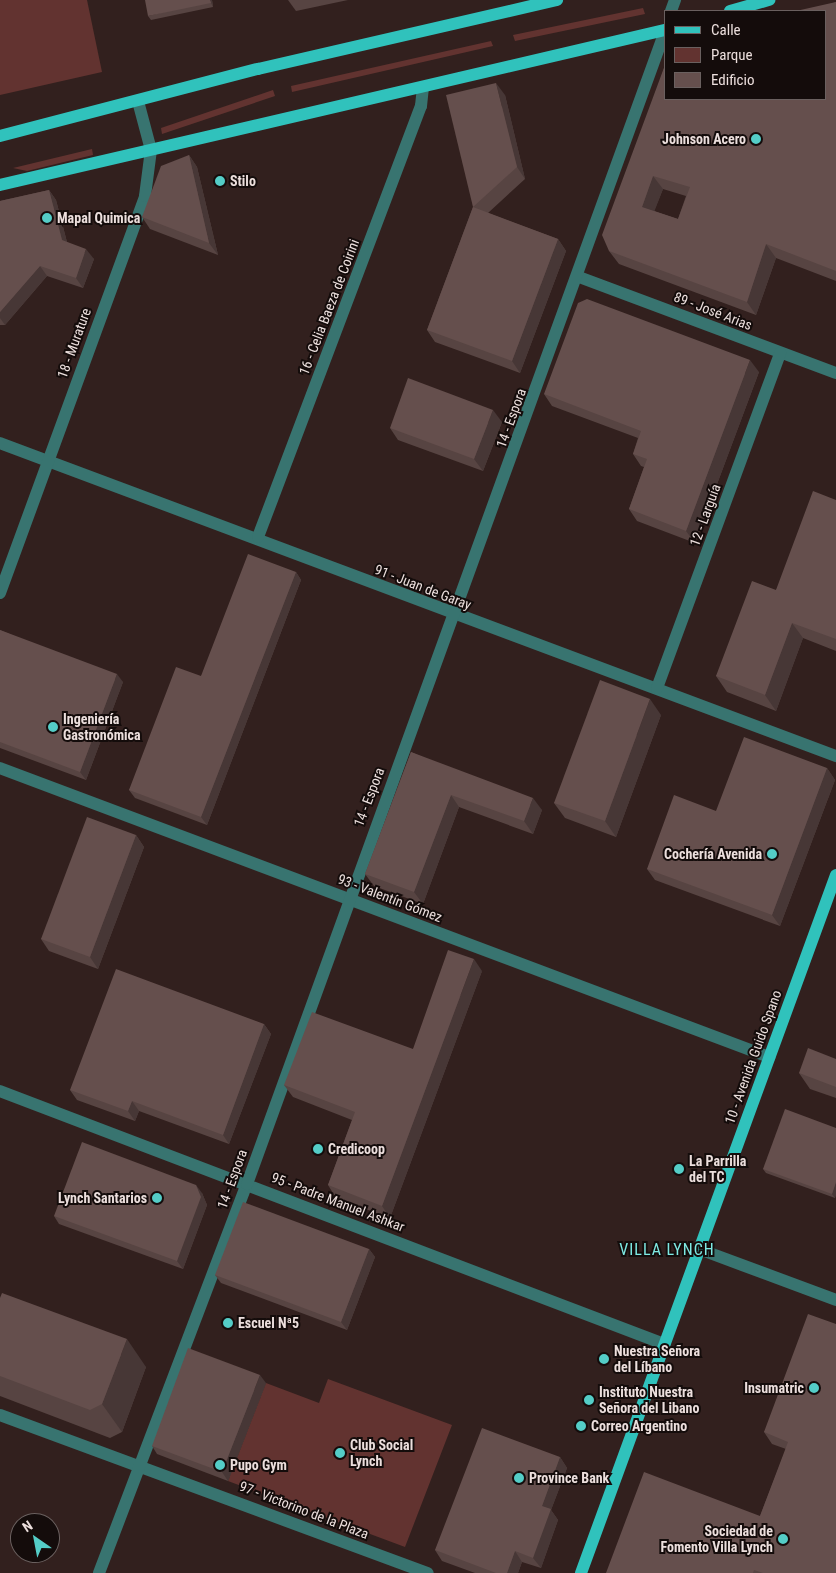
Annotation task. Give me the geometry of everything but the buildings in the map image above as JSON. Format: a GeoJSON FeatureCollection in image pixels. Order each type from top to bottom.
{"type":"FeatureCollection","features":[{"type":"Feature","properties":{"kind":"main road"},"geometry":{"type":"LineString","coordinates":[[0,136],[557,0]]}},
{"type":"Feature","properties":{"kind":"main road"},"geometry":{"type":"LineString","coordinates":[[734,10],[769,0]]}},
{"type":"Feature","properties":{"kind":"main road"},"geometry":{"type":"LineString","coordinates":[[0,185],[664,31]]}},
{"type":"Feature","properties":{"kind":"main road","name":"10 - Avenida Guido Spano"},"geometry":{"type":"LineString","coordinates":[[581,1573],[836,875]]}},
{"type":"Feature","properties":{"kind":"street","name":"14 - Espora"},"geometry":{"type":"LineString","coordinates":[[98,1573],[247,1184],[348,897],[579,277],[664,34]]}},
{"type":"Feature","properties":{"kind":"street","name":"16 - Celia Baeza de Coirini"},"geometry":{"type":"LineString","coordinates":[[258,537],[421,106],[423,87]]}},
{"type":"Feature","properties":{"kind":"street","name":"18 - Murature"},"geometry":{"type":"LineString","coordinates":[[0,593],[145,196],[151,150],[138,101]]}},
{"type":"Feature","properties":{"kind":"street","name":"89 - José Arias"},"geometry":{"type":"LineString","coordinates":[[579,277],[836,373]]}},
{"type":"Feature","properties":{"kind":"street","name":"12 - Larguía"},"geometry":{"type":"LineString","coordinates":[[658,688],[780,353]]}},
{"type":"Feature","properties":{"kind":"street","name":"91 - Juan de Garay"},"geometry":{"type":"LineString","coordinates":[[0,443],[258,537],[453,615],[658,688],[836,756]]}},
{"type":"Feature","properties":{"kind":"street","name":"93 - Valentín Gómez"},"geometry":{"type":"LineString","coordinates":[[0,768],[348,897],[769,1057]]}},
{"type":"Feature","properties":{"kind":"street","name":"95 - Padre Manuel Ashkar"},"geometry":{"type":"LineString","coordinates":[[0,1091],[664,1344]]}},
{"type":"Feature","properties":{"kind":"street"},"geometry":{"type":"LineString","coordinates":[[698,1249],[836,1300]]}},
{"type":"Feature","properties":{"kind":"street","name":"97 - Victorino de la Plaza"},"geometry":{"type":"LineString","coordinates":[[0,1414],[428,1573]]}},
{"type":"Feature","properties":{"kind":"green space"},"geometry":{"type":"Polygon","coordinates":[[[0,0],[87,0],[102,72],[0,95],[0,0]]]}},
{"type":"Feature","properties":{"kind":"green space"},"geometry":{"type":"Polygon","coordinates":[[[643,8],[645,14],[515,41],[513,35],[643,8]]]}},
{"type":"Feature","properties":{"kind":"green space"},"geometry":{"type":"Polygon","coordinates":[[[491,41],[493,46],[292,92],[291,86],[491,41]]]}},
{"type":"Feature","properties":{"kind":"green space"},"geometry":{"type":"Polygon","coordinates":[[[273,90],[275,96],[162,134],[161,128],[273,90]]]}},
{"type":"Feature","properties":{"kind":"green space"},"geometry":{"type":"Polygon","coordinates":[[[92,149],[93,155],[27,171],[13,168],[92,149]]]}},
{"type":"Feature","properties":{"kind":"green space","name":"Club Social Lynch"},"geometry":{"type":"Polygon","coordinates":[[[328,1379],[452,1425],[405,1547],[228,1481],[266,1383],[319,1403],[328,1379]]]}},
{"type":"Feature","properties":{"kind":"place","name":"Johnson Acero"},"geometry":{"type":"Point","coordinates":[756,139]}},
{"type":"Feature","properties":{"kind":"place","name":"Stilo"},"geometry":{"type":"Point","coordinates":[220,181]}},
{"type":"Feature","properties":{"kind":"place","name":"Mapal Quimica"},"geometry":{"type":"Point","coordinates":[47,218]}},
{"type":"Feature","properties":{"kind":"place","name":"Ingeniería Gastronómica"},"geometry":{"type":"Point","coordinates":[53,727]}},
{"type":"Feature","properties":{"kind":"place","name":"Cochería Avenida"},"geometry":{"type":"Point","coordinates":[772,854]}},
{"type":"Feature","properties":{"kind":"place","name":"Credicoop"},"geometry":{"type":"Point","coordinates":[318,1149]}},
{"type":"Feature","properties":{"kind":"place","name":"La Parrilla del TC"},"geometry":{"type":"Point","coordinates":[679,1169]}},
{"type":"Feature","properties":{"kind":"place","name":"Lynch Santarios"},"geometry":{"type":"Point","coordinates":[157,1198]}},
{"type":"Feature","properties":{"kind":"place","name":"Escuel Nª5"},"geometry":{"type":"Point","coordinates":[228,1323]}},
{"type":"Feature","properties":{"kind":"place","name":"Nuestra Señora del Líbano"},"geometry":{"type":"Point","coordinates":[604,1359]}},
{"type":"Feature","properties":{"kind":"place","name":"Insumatric"},"geometry":{"type":"Point","coordinates":[814,1388]}},
{"type":"Feature","properties":{"kind":"place","name":"Instituto Nuestra Señora del Libano"},"geometry":{"type":"Point","coordinates":[589,1400]}},
{"type":"Feature","properties":{"kind":"place","name":"Correo Argentino"},"geometry":{"type":"Point","coordinates":[581,1426]}},
{"type":"Feature","properties":{"kind":"place","name":"Club Social Lynch"},"geometry":{"type":"Point","coordinates":[340,1453]}},
{"type":"Feature","properties":{"kind":"place","name":"Pupo Gym"},"geometry":{"type":"Point","coordinates":[220,1465]}},
{"type":"Feature","properties":{"kind":"place","name":"Province Bank"},"geometry":{"type":"Point","coordinates":[519,1478]}},
{"type":"Feature","properties":{"kind":"place","name":"Sociedad de Fomento Villa Lynch"},"geometry":{"type":"Point","coordinates":[783,1539]}},
{"type":"Feature","properties":{"kind":"district","name":"VILLA LYNCH"},"geometry":{"type":"Point","coordinates":[667,1250]}}]}
